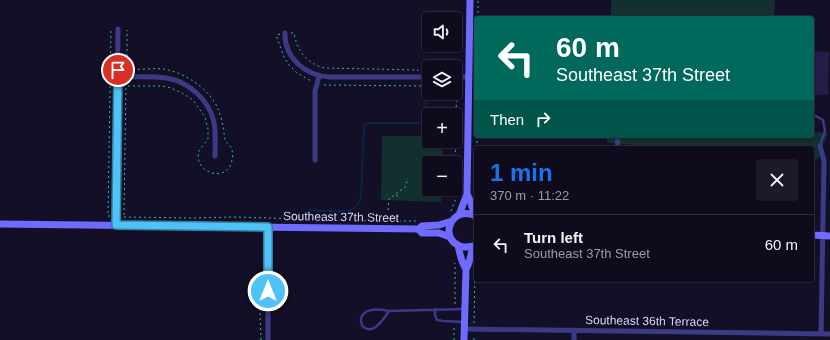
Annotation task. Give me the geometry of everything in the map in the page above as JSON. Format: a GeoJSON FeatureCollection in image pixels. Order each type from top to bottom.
{"type":"FeatureCollection","features":[{"type":"Feature","properties":{"kind":"street"},"geometry":{"type":"LineString","coordinates":[[459,215],[467,194],[470,0]]}},
{"type":"Feature","properties":{"kind":"street"},"geometry":{"type":"LineString","coordinates":[[116,225],[118,29]]}},
{"type":"Feature","properties":{"kind":"street"},"geometry":{"type":"LineString","coordinates":[[285,33],[287,48],[295,60],[306,70],[319,76],[422,77]]}},
{"type":"Feature","properties":{"kind":"street"},"geometry":{"type":"LineString","coordinates":[[315,160],[316,91],[319,76]]}},
{"type":"Feature","properties":{"kind":"street"},"geometry":{"type":"LineString","coordinates":[[118,77],[168,78],[185,84],[194,90],[210,110],[215,131],[215,156]]}},
{"type":"Feature","properties":{"kind":"street"},"geometry":{"type":"LineString","coordinates":[[462,77],[469,77]]}},
{"type":"Feature","properties":{"kind":"street"},"geometry":{"type":"LineString","coordinates":[[820,146],[824,161],[826,236],[821,334]]}},
{"type":"Feature","properties":{"kind":"street"},"geometry":{"type":"LineString","coordinates":[[467,194],[474,212]]}},
{"type":"Feature","properties":{"kind":"street"},"geometry":{"type":"LineString","coordinates":[[474,215],[464,213],[455,217],[452,221],[449,232],[453,242],[458,246],[468,247],[474,245]]}},
{"type":"Feature","properties":{"kind":"street","name":"Southeast 37th Street"},"geometry":{"type":"LineString","coordinates":[[0,224],[418,229],[422,226],[439,225],[452,221]]}},
{"type":"Feature","properties":{"kind":"street"},"geometry":{"type":"LineString","coordinates":[[265,227],[268,340]]}},
{"type":"Feature","properties":{"kind":"street","name":"Southeast 37th Street"},"geometry":{"type":"LineString","coordinates":[[418,229],[422,233],[439,233],[450,237]]}},
{"type":"Feature","properties":{"kind":"street"},"geometry":{"type":"LineString","coordinates":[[814,235],[826,236]]}},
{"type":"Feature","properties":{"kind":"street"},"geometry":{"type":"LineString","coordinates":[[458,246],[462,257],[462,263],[466,269]]}},
{"type":"Feature","properties":{"kind":"street"},"geometry":{"type":"LineString","coordinates":[[464,340],[466,269],[474,248]]}},
{"type":"Feature","properties":{"kind":"street","name":"Southeast 36th Terrace"},"geometry":{"type":"LineString","coordinates":[[464,326],[474,329],[830,334]]}},
{"type":"Feature","properties":{"kind":"street"},"geometry":{"type":"LineString","coordinates":[[574,330],[574,340]]}},
{"type":"Feature","properties":{"kind":"lane"},"geometry":{"type":"LineString","coordinates":[[814,115],[823,120],[825,131],[820,146]]}},
{"type":"Feature","properties":{"kind":"lane"},"geometry":{"type":"LineString","coordinates":[[435,309],[434,315],[437,320],[454,322],[464,326]]}},
{"type":"Feature","properties":{"kind":"lane"},"geometry":{"type":"LineString","coordinates":[[389,311],[380,323],[373,329],[368,330],[362,326],[361,319],[369,310],[389,311],[465,309]]}},
{"type":"Feature","properties":{"kind":"path"},"geometry":{"type":"LineString","coordinates":[[478,0],[478,16]]}},
{"type":"Feature","properties":{"kind":"path"},"geometry":{"type":"LineString","coordinates":[[111,28],[108,216],[116,216]]}},
{"type":"Feature","properties":{"kind":"path"},"geometry":{"type":"LineString","coordinates":[[127,30],[124,217],[262,217],[421,221]]}},
{"type":"Feature","properties":{"kind":"path"},"geometry":{"type":"LineString","coordinates":[[285,33],[294,34],[295,41],[300,52],[309,61],[319,67],[418,70],[418,77]]}},
{"type":"Feature","properties":{"kind":"path"},"geometry":{"type":"LineString","coordinates":[[117,86],[151,86],[171,88],[193,100],[205,117],[208,129],[208,139],[200,151],[200,163],[207,172],[223,172],[229,169],[233,161],[233,152],[225,140],[218,107],[209,94],[196,83],[180,74],[163,70],[118,70]]}},
{"type":"Feature","properties":{"kind":"path"},"geometry":{"type":"LineString","coordinates":[[450,214],[456,196],[457,100]]}},
{"type":"Feature","properties":{"kind":"path"},"geometry":{"type":"LineString","coordinates":[[388,210],[389,199],[406,185],[408,178]]}},
{"type":"Feature","properties":{"kind":"path"},"geometry":{"type":"LineString","coordinates":[[395,194],[400,197]]}},
{"type":"Feature","properties":{"kind":"path"},"geometry":{"type":"LineString","coordinates":[[262,217],[265,227]]}},
{"type":"Feature","properties":{"kind":"path"},"geometry":{"type":"LineString","coordinates":[[454,309],[455,258]]}},
{"type":"Feature","properties":{"kind":"path"},"geometry":{"type":"LineString","coordinates":[[474,265],[474,340]]}},
{"type":"Feature","properties":{"kind":"path"},"geometry":{"type":"LineString","coordinates":[[261,340],[262,268]]}},
{"type":"Feature","properties":{"kind":"path"},"geometry":{"type":"LineString","coordinates":[[454,322],[454,340]]}},
{"type":"Feature","properties":{"kind":"green space"},"geometry":{"type":"Polygon","coordinates":[[[611,0],[775,0],[774,16],[611,16],[611,0]]]}},
{"type":"Feature","properties":{"kind":"green space"},"geometry":{"type":"Polygon","coordinates":[[[814,132],[828,133],[818,159],[814,158],[814,146],[648,146],[607,143],[607,138],[814,138],[814,132]]]}},
{"type":"Feature","properties":{"kind":"green space"},"geometry":{"type":"Polygon","coordinates":[[[382,136],[422,136],[422,148],[442,148],[442,156],[422,156],[422,196],[441,196],[441,202],[381,200],[382,136]]]}},
{"type":"Feature","properties":{"kind":"building"},"geometry":{"type":"Polygon","coordinates":[[[814,51],[829,52],[828,95],[814,95],[814,51]]]}},
{"type":"Feature","properties":{"kind":"waterway"},"geometry":{"type":"LineString","coordinates":[[309,210],[347,211],[355,208],[360,201],[361,195],[364,126],[367,123],[424,122],[426,117],[426,100]]}},
{"type":"Feature","properties":{"kind":"route"},"geometry":{"type":"LineString","coordinates":[[118,70],[116,225],[268,227],[268,291]]}}]}
